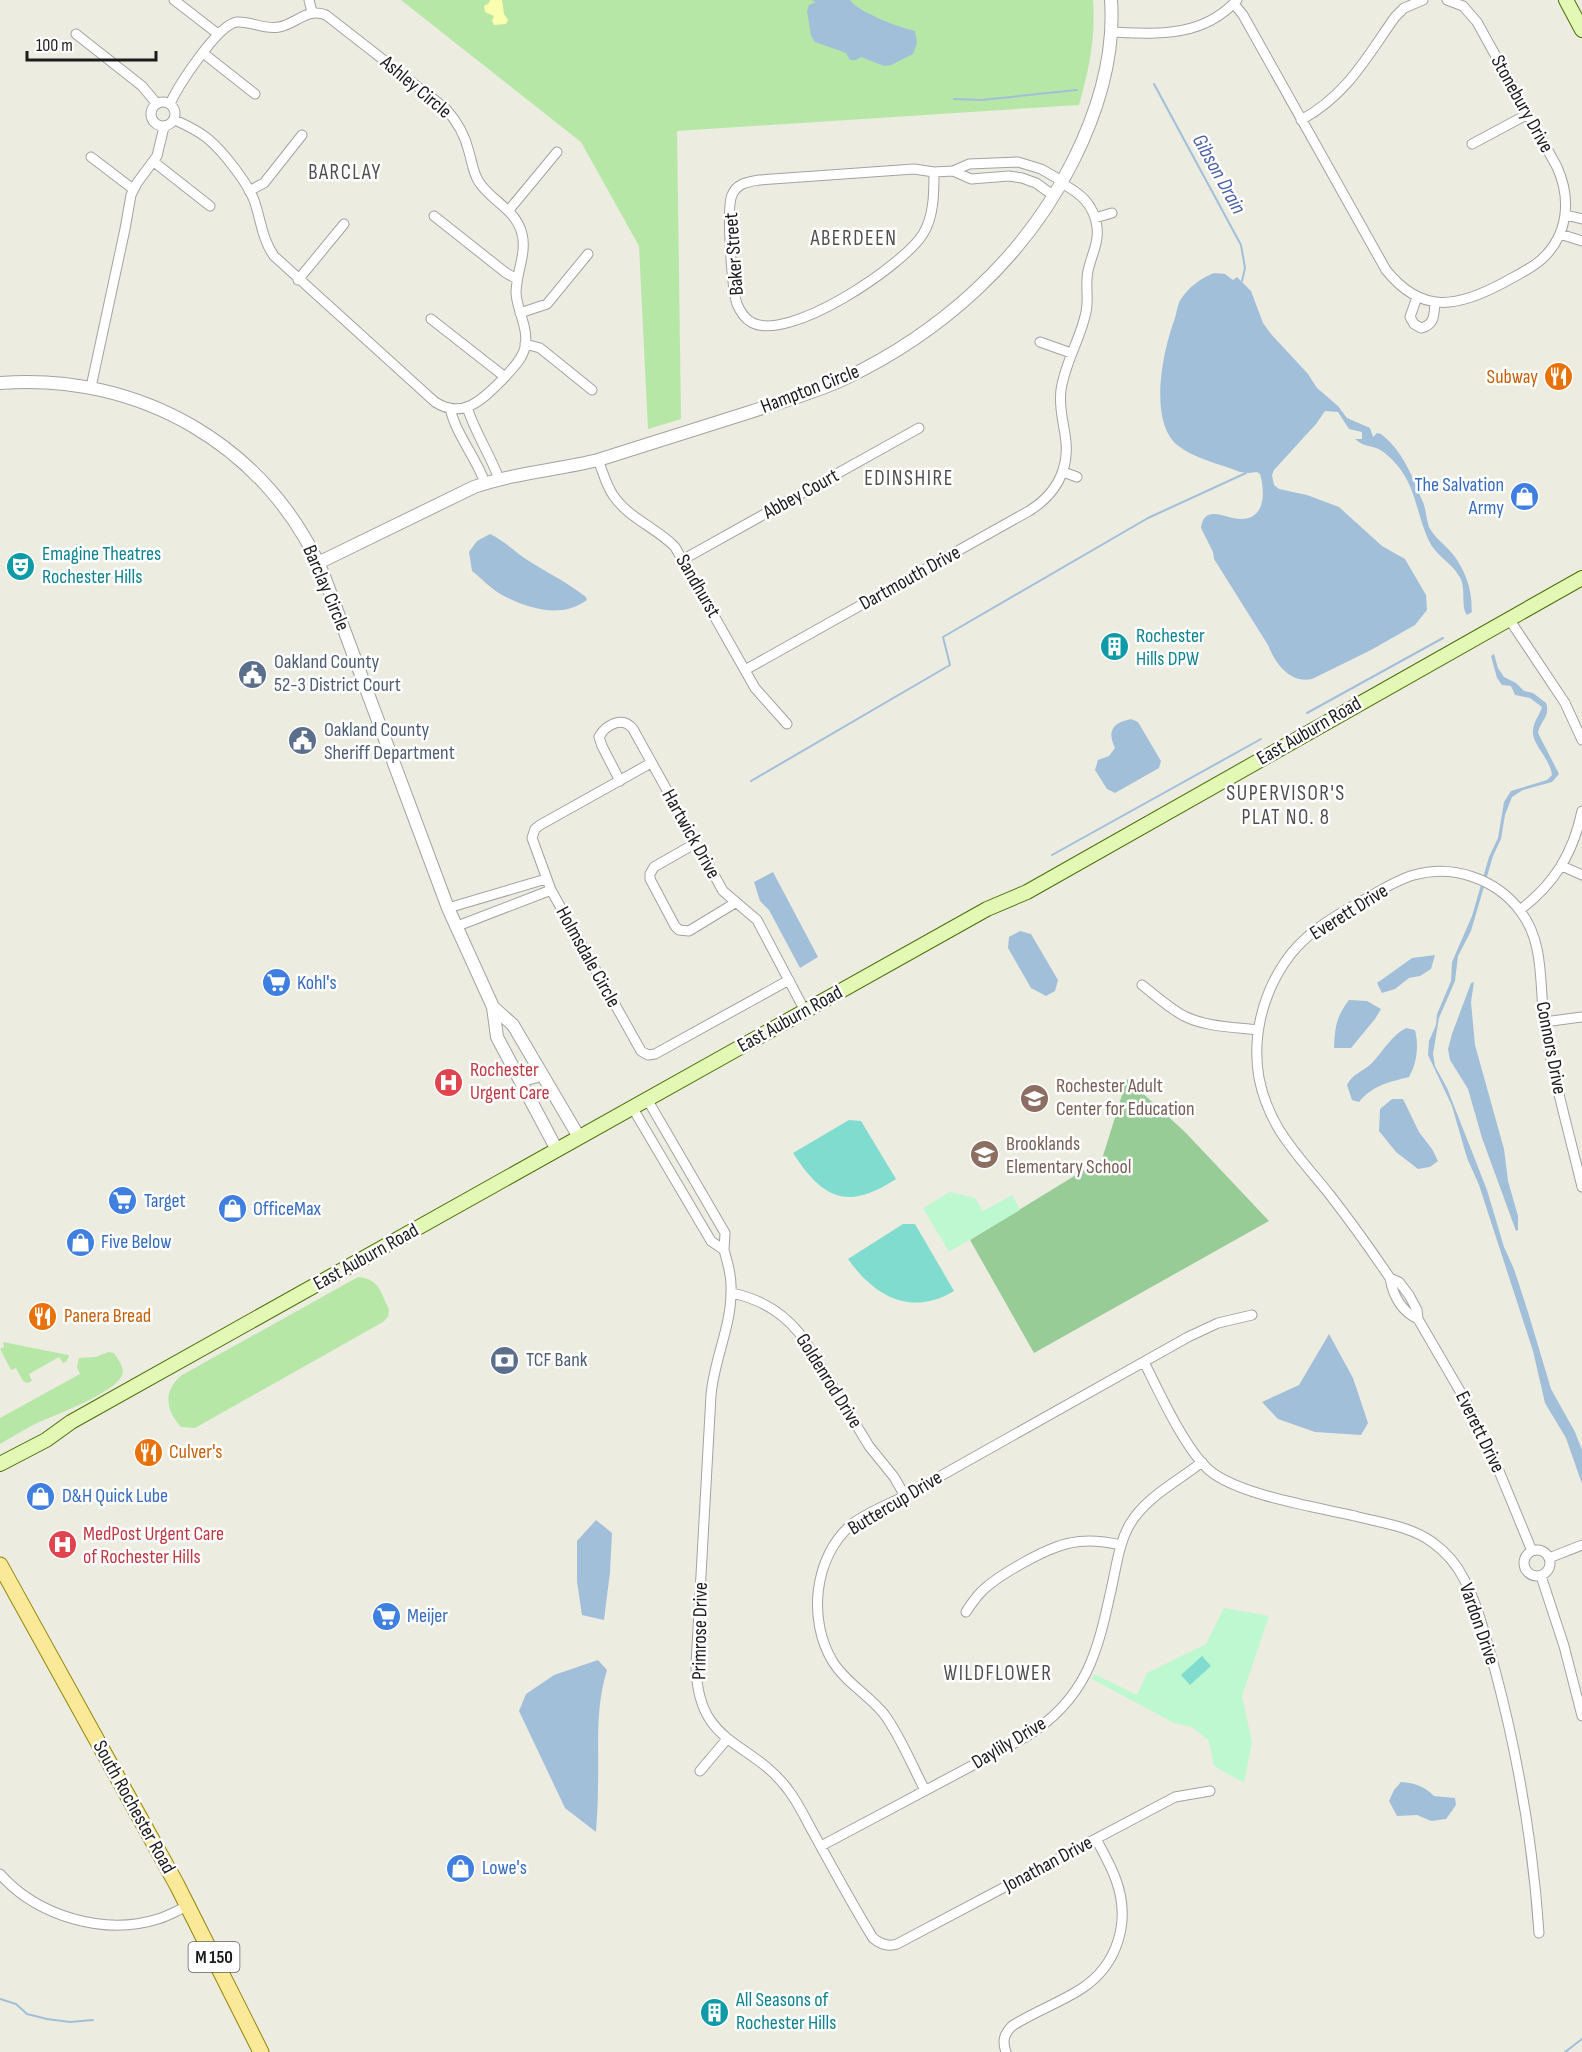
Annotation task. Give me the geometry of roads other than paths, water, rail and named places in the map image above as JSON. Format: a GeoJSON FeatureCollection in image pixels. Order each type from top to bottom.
{"type":"FeatureCollection","features":[{"type":"Feature","properties":{"kind":"main road"},"geometry":{"type":"LineString","coordinates":[[1566,0],[1582,30]]}},
{"type":"Feature","properties":{"kind":"main road","name":"East Auburn Road"},"geometry":{"type":"LineString","coordinates":[[0,1464],[987,909],[1027,892],[1582,578]]}},
{"type":"Feature","properties":{"kind":"main road","name":"South Rochester Road"},"geometry":{"type":"LineString","coordinates":[[0,1565],[188,1906],[261,2052]]}},
{"type":"Feature","properties":{"kind":"street"},"geometry":{"type":"LineString","coordinates":[[174,0],[218,34]]}},
{"type":"Feature","properties":{"kind":"street"},"geometry":{"type":"LineString","coordinates":[[170,104],[182,81],[218,34],[229,25],[237,22],[278,28],[312,12],[309,0]]}},
{"type":"Feature","properties":{"kind":"street","name":"Hampton Circle"},"geometry":{"type":"LineString","coordinates":[[318,563],[456,494],[485,483],[598,460],[799,396],[842,380],[883,359],[931,328],[980,287],[1017,246],[1062,182],[1084,138],[1106,71],[1111,32],[1111,0]]}},
{"type":"Feature","properties":{"kind":"street"},"geometry":{"type":"LineString","coordinates":[[1301,120],[1326,105],[1343,89],[1395,16],[1404,8],[1423,0]]}},
{"type":"Feature","properties":{"kind":"street","name":"Stonebury Drive"},"geometry":{"type":"LineString","coordinates":[[1236,2],[1386,270],[1401,286],[1418,297],[1446,303],[1470,299],[1528,269],[1551,250],[1560,234],[1566,215],[1566,195],[1562,177],[1477,22],[1454,1]]}},
{"type":"Feature","properties":{"kind":"street"},"geometry":{"type":"LineString","coordinates":[[1111,32],[1162,34],[1177,32],[1208,21],[1236,2]]}},
{"type":"Feature","properties":{"kind":"street","name":"Ashley Circle"},"geometry":{"type":"LineString","coordinates":[[312,12],[326,15],[445,108],[457,123],[480,184],[517,219],[523,236],[517,279],[517,299],[525,331],[525,344]]}},
{"type":"Feature","properties":{"kind":"street"},"geometry":{"type":"LineString","coordinates":[[76,34],[142,86],[157,104]]}},
{"type":"Feature","properties":{"kind":"street"},"geometry":{"type":"LineString","coordinates":[[203,54],[255,94]]}},
{"type":"Feature","properties":{"kind":"street"},"geometry":{"type":"LineString","coordinates":[[166,102],[170,104],[176,111],[175,120],[168,126],[159,126],[152,120],[151,111],[157,104],[166,102]]}},
{"type":"Feature","properties":{"kind":"street"},"geometry":{"type":"LineString","coordinates":[[1472,144],[1528,114]]}},
{"type":"Feature","properties":{"kind":"street"},"geometry":{"type":"LineString","coordinates":[[175,120],[197,130],[210,140],[249,192],[268,248],[274,256],[435,402],[450,408],[467,407],[484,398],[522,356],[525,344],[540,348],[592,390]]}},
{"type":"Feature","properties":{"kind":"street"},"geometry":{"type":"LineString","coordinates":[[91,387],[125,230],[128,203],[133,189],[154,162],[164,127]]}},
{"type":"Feature","properties":{"kind":"street"},"geometry":{"type":"LineString","coordinates":[[249,192],[264,183],[302,135]]}},
{"type":"Feature","properties":{"kind":"street"},"geometry":{"type":"LineString","coordinates":[[509,210],[557,152]]}},
{"type":"Feature","properties":{"kind":"street"},"geometry":{"type":"LineString","coordinates":[[91,157],[133,189]]}},
{"type":"Feature","properties":{"kind":"street"},"geometry":{"type":"LineString","coordinates":[[1009,176],[1010,161]]}},
{"type":"Feature","properties":{"kind":"street","name":"Baker Street"},"geometry":{"type":"LineString","coordinates":[[934,172],[933,204],[927,226],[916,243],[894,264],[847,296],[790,322],[778,326],[761,327],[743,316],[736,302],[734,288],[730,209],[732,194],[740,185],[759,180],[914,169],[934,172],[953,171],[969,164],[1010,161],[1032,165],[1062,182]]}},
{"type":"Feature","properties":{"kind":"street"},"geometry":{"type":"LineString","coordinates":[[154,162],[210,206]]}},
{"type":"Feature","properties":{"kind":"street","name":"Baker Street"},"geometry":{"type":"LineString","coordinates":[[953,171],[971,179],[1009,176],[1029,179],[1054,196]]}},
{"type":"Feature","properties":{"kind":"street"},"geometry":{"type":"LineString","coordinates":[[1062,182],[1084,198],[1095,218],[1112,213]]}},
{"type":"Feature","properties":{"kind":"street"},"geometry":{"type":"LineString","coordinates":[[1566,215],[1582,219]]}},
{"type":"Feature","properties":{"kind":"street"},"geometry":{"type":"LineString","coordinates":[[434,216],[506,273],[517,279]]}},
{"type":"Feature","properties":{"kind":"street","name":"Dartmouth Drive"},"geometry":{"type":"LineString","coordinates":[[745,670],[1029,512],[1051,493],[1063,472],[1067,445],[1060,393],[1071,353],[1086,314],[1087,275],[1097,238],[1095,218]]}},
{"type":"Feature","properties":{"kind":"street"},"geometry":{"type":"LineString","coordinates":[[298,280],[344,224]]}},
{"type":"Feature","properties":{"kind":"street"},"geometry":{"type":"LineString","coordinates":[[1560,234],[1582,241]]}},
{"type":"Feature","properties":{"kind":"street"},"geometry":{"type":"LineString","coordinates":[[520,313],[547,304],[588,255]]}},
{"type":"Feature","properties":{"kind":"street"},"geometry":{"type":"LineString","coordinates":[[1418,297],[1410,317],[1414,324],[1421,328],[1432,322],[1435,302]]}},
{"type":"Feature","properties":{"kind":"street"},"geometry":{"type":"LineString","coordinates":[[431,319],[505,377]]}},
{"type":"Feature","properties":{"kind":"street"},"geometry":{"type":"LineString","coordinates":[[1040,342],[1071,353]]}},
{"type":"Feature","properties":{"kind":"street","name":"Barclay Circle"},"geometry":{"type":"LineString","coordinates":[[0,383],[40,382],[91,387],[117,393],[160,409],[205,433],[227,448],[260,478],[283,504],[300,529],[318,563],[455,927],[493,1007],[497,1037],[557,1150]]}},
{"type":"Feature","properties":{"kind":"street"},"geometry":{"type":"LineString","coordinates":[[467,407],[473,426],[499,479]]}},
{"type":"Feature","properties":{"kind":"street"},"geometry":{"type":"LineString","coordinates":[[450,408],[458,432],[485,483]]}},
{"type":"Feature","properties":{"kind":"street","name":"Abbey Court"},"geometry":{"type":"LineString","coordinates":[[684,560],[919,428]]}},
{"type":"Feature","properties":{"kind":"street"},"geometry":{"type":"LineString","coordinates":[[472,455],[485,448]]}},
{"type":"Feature","properties":{"kind":"street","name":"Sandhurst"},"geometry":{"type":"LineString","coordinates":[[598,460],[614,496],[627,511],[666,537],[684,560],[745,670],[761,695],[787,724]]}},
{"type":"Feature","properties":{"kind":"street"},"geometry":{"type":"LineString","coordinates":[[1063,472],[1077,477]]}},
{"type":"Feature","properties":{"kind":"street"},"geometry":{"type":"LineString","coordinates":[[1509,619],[1565,703],[1582,740]]}},
{"type":"Feature","properties":{"kind":"street","name":"Hartwick Drive"},"geometry":{"type":"LineString","coordinates":[[620,781],[600,742],[600,734],[618,722],[629,725],[723,891],[757,920],[805,1011]]}},
{"type":"Feature","properties":{"kind":"street","name":"Holmsdale Circle"},"geometry":{"type":"LineString","coordinates":[[651,763],[535,829],[533,833],[533,844],[551,890],[641,1051],[648,1055],[655,1054],[789,980]]}},
{"type":"Feature","properties":{"kind":"street"},"geometry":{"type":"LineString","coordinates":[[1520,910],[1549,884],[1562,866],[1582,811]]}},
{"type":"Feature","properties":{"kind":"street"},"geometry":{"type":"LineString","coordinates":[[696,843],[654,867],[650,874],[650,879],[675,926],[689,931],[735,903]]}},
{"type":"Feature","properties":{"kind":"street"},"geometry":{"type":"LineString","coordinates":[[1562,866],[1582,876]]}},
{"type":"Feature","properties":{"kind":"street","name":"Everett Drive"},"geometry":{"type":"LineString","coordinates":[[1520,910],[1495,887],[1469,875],[1439,871],[1401,879],[1331,918],[1299,945],[1285,962],[1270,988],[1258,1030],[1259,1076],[1263,1096],[1274,1124],[1287,1144],[1330,1195],[1390,1278],[1392,1288],[1404,1309],[1418,1319],[1478,1425],[1532,1551]]}},
{"type":"Feature","properties":{"kind":"street"},"geometry":{"type":"LineString","coordinates":[[448,908],[546,879]]}},
{"type":"Feature","properties":{"kind":"street"},"geometry":{"type":"LineString","coordinates":[[455,927],[551,890]]}},
{"type":"Feature","properties":{"kind":"street","name":"Connors Drive"},"geometry":{"type":"LineString","coordinates":[[1520,910],[1532,930],[1536,943],[1544,1022],[1582,1187]]}},
{"type":"Feature","properties":{"kind":"street"},"geometry":{"type":"LineString","coordinates":[[1142,985],[1172,1008],[1195,1020],[1258,1030]]}},
{"type":"Feature","properties":{"kind":"street","name":"Barclay Circle"},"geometry":{"type":"LineString","coordinates":[[493,1007],[513,1025],[579,1137]]}},
{"type":"Feature","properties":{"kind":"street"},"geometry":{"type":"LineString","coordinates":[[1544,1022],[1582,1017]]}},
{"type":"Feature","properties":{"kind":"street","name":"Barclay Circle"},"geometry":{"type":"LineString","coordinates":[[508,1059],[528,1080],[542,1073]]}},
{"type":"Feature","properties":{"kind":"street","name":"Primrose Drive"},"geometry":{"type":"LineString","coordinates":[[647,1099],[725,1233],[724,1250],[732,1293],[727,1324],[711,1388],[696,1665],[703,1707],[712,1723],[727,1739],[768,1768],[782,1781],[873,1938],[888,1946]]}},
{"type":"Feature","properties":{"kind":"street"},"geometry":{"type":"LineString","coordinates":[[632,1107],[711,1241],[724,1250]]}},
{"type":"Feature","properties":{"kind":"street"},"geometry":{"type":"LineString","coordinates":[[684,1196],[699,1188]]}},
{"type":"Feature","properties":{"kind":"street","name":"Goldenrod Drive"},"geometry":{"type":"LineString","coordinates":[[732,1293],[764,1303],[794,1326],[869,1446],[905,1496]]}},
{"type":"Feature","properties":{"kind":"street","name":"Buttercup Drive"},"geometry":{"type":"LineString","coordinates":[[925,1790],[885,1716],[833,1663],[821,1635],[818,1590],[822,1569],[836,1541],[857,1521],[1208,1327],[1252,1315]]}},
{"type":"Feature","properties":{"kind":"street","name":"Vardon Drive"},"geometry":{"type":"LineString","coordinates":[[1144,1362],[1188,1443],[1202,1462],[1216,1475],[1247,1490],[1406,1529],[1432,1542],[1455,1564],[1473,1599],[1493,1662],[1515,1749],[1524,1798],[1539,1933]]}},
{"type":"Feature","properties":{"kind":"street","name":"Daylily Drive"},"geometry":{"type":"LineString","coordinates":[[821,1846],[1034,1732],[1052,1718],[1068,1700],[1087,1672],[1096,1652],[1121,1545],[1128,1527],[1141,1509],[1202,1462]]}},
{"type":"Feature","properties":{"kind":"street"},"geometry":{"type":"LineString","coordinates":[[966,1612],[983,1590],[1052,1548],[1070,1542],[1089,1540],[1121,1545]]}},
{"type":"Feature","properties":{"kind":"street"},"geometry":{"type":"LineString","coordinates":[[1549,1558],[1582,1545]]}},
{"type":"Feature","properties":{"kind":"street"},"geometry":{"type":"LineString","coordinates":[[1532,1551],[1544,1552],[1549,1558],[1550,1567],[1541,1576],[1532,1576],[1525,1569],[1525,1557],[1532,1551]]}},
{"type":"Feature","properties":{"kind":"street"},"geometry":{"type":"LineString","coordinates":[[1541,1576],[1564,1646],[1582,1716]]}},
{"type":"Feature","properties":{"kind":"street"},"geometry":{"type":"LineString","coordinates":[[700,1771],[727,1739]]}},
{"type":"Feature","properties":{"kind":"street","name":"Jonathan Drive"},"geometry":{"type":"LineString","coordinates":[[888,1946],[897,1944],[1175,1797],[1210,1791]]}},
{"type":"Feature","properties":{"kind":"street"},"geometry":{"type":"LineString","coordinates":[[1006,2052],[1005,2036],[1012,2026],[1081,1989],[1098,1975],[1116,1949],[1122,1928],[1120,1895],[1113,1872],[1096,1839]]}},
{"type":"Feature","properties":{"kind":"street"},"geometry":{"type":"LineString","coordinates":[[0,1874],[17,1892],[40,1907],[84,1921],[139,1924],[163,1918],[188,1906]]}},
{"type":"Feature","properties":{"kind":"waterway","name":"Gibson Drain"},"geometry":{"type":"LineString","coordinates":[[1154,84],[1241,245],[1245,268],[1242,281]]}},
{"type":"Feature","properties":{"kind":"waterway","name":"Gibson Drain"},"geometry":{"type":"LineString","coordinates":[[954,99],[981,100],[1077,90]]}},
{"type":"Feature","properties":{"kind":"waterway"},"geometry":{"type":"LineString","coordinates":[[751,781],[950,665],[943,637],[1148,518],[1246,473]]}},
{"type":"Feature","properties":{"kind":"waterway"},"geometry":{"type":"LineString","coordinates":[[1307,713],[1443,638]]}},
{"type":"Feature","properties":{"kind":"waterway"},"geometry":{"type":"LineString","coordinates":[[1052,855],[1261,739]]}},
{"type":"Feature","properties":{"kind":"waterway"},"geometry":{"type":"LineString","coordinates":[[0,1999],[16,2004],[27,2014],[47,2019],[70,2022],[93,2020]]}},
{"type":"Feature","properties":{"kind":"waterway"},"geometry":{"type":"LineString","coordinates":[[1565,2052],[1582,2039]]}},
{"type":"Feature","properties":{"kind":"place","name":"Subway"},"geometry":{"type":"Point","coordinates":[1559,377]}},
{"type":"Feature","properties":{"kind":"place","name":"The Salvation Army"},"geometry":{"type":"Point","coordinates":[1525,497]}},
{"type":"Feature","properties":{"kind":"place","name":"Emagine Theatres Rochester Hills"},"geometry":{"type":"Point","coordinates":[21,566]}},
{"type":"Feature","properties":{"kind":"place","name":"Rochester Hills DPW"},"geometry":{"type":"Point","coordinates":[1115,647]}},
{"type":"Feature","properties":{"kind":"place","name":"Oakland County 52-3 District Court"},"geometry":{"type":"Point","coordinates":[253,674]}},
{"type":"Feature","properties":{"kind":"place","name":"Oakland County Sheriff Department"},"geometry":{"type":"Point","coordinates":[303,741]}},
{"type":"Feature","properties":{"kind":"place","name":"Kohl's"},"geometry":{"type":"Point","coordinates":[276,983]}},
{"type":"Feature","properties":{"kind":"place","name":"Rochester Urgent Care"},"geometry":{"type":"Point","coordinates":[449,1082]}},
{"type":"Feature","properties":{"kind":"place","name":"Rochester Adult Center for Education"},"geometry":{"type":"Point","coordinates":[1035,1098]}},
{"type":"Feature","properties":{"kind":"place","name":"Brooklands Elementary School"},"geometry":{"type":"Point","coordinates":[985,1155]}},
{"type":"Feature","properties":{"kind":"place","name":"Target"},"geometry":{"type":"Point","coordinates":[123,1201]}},
{"type":"Feature","properties":{"kind":"place","name":"OfficeMax"},"geometry":{"type":"Point","coordinates":[232,1209]}},
{"type":"Feature","properties":{"kind":"place","name":"Five Below"},"geometry":{"type":"Point","coordinates":[80,1242]}},
{"type":"Feature","properties":{"kind":"place","name":"Panera Bread"},"geometry":{"type":"Point","coordinates":[43,1316]}},
{"type":"Feature","properties":{"kind":"place","name":"TCF Bank"},"geometry":{"type":"Point","coordinates":[505,1360]}},
{"type":"Feature","properties":{"kind":"place","name":"Culver's"},"geometry":{"type":"Point","coordinates":[148,1452]}},
{"type":"Feature","properties":{"kind":"place","name":"D&H Quick Lube"},"geometry":{"type":"Point","coordinates":[41,1496]}},
{"type":"Feature","properties":{"kind":"place","name":"MedPost Urgent Care of Rochester Hills"},"geometry":{"type":"Point","coordinates":[62,1545]}},
{"type":"Feature","properties":{"kind":"place","name":"Meijer"},"geometry":{"type":"Point","coordinates":[386,1616]}},
{"type":"Feature","properties":{"kind":"place","name":"Lowe's"},"geometry":{"type":"Point","coordinates":[461,1868]}},
{"type":"Feature","properties":{"kind":"place","name":"All Seasons of Rochester Hills"},"geometry":{"type":"Point","coordinates":[715,2012]}},
{"type":"Feature","properties":{"kind":"district","name":"BARCLAY"},"geometry":{"type":"Point","coordinates":[345,172]}},
{"type":"Feature","properties":{"kind":"district","name":"ABERDEEN"},"geometry":{"type":"Point","coordinates":[854,238]}},
{"type":"Feature","properties":{"kind":"district","name":"EDINSHIRE"},"geometry":{"type":"Point","coordinates":[909,478]}},
{"type":"Feature","properties":{"kind":"district","name":"SUPERVISOR'S PLAT NO. 8"},"geometry":{"type":"Point","coordinates":[1286,805]}},
{"type":"Feature","properties":{"kind":"district","name":"WILDFLOWER"},"geometry":{"type":"Point","coordinates":[998,1673]}}]}
